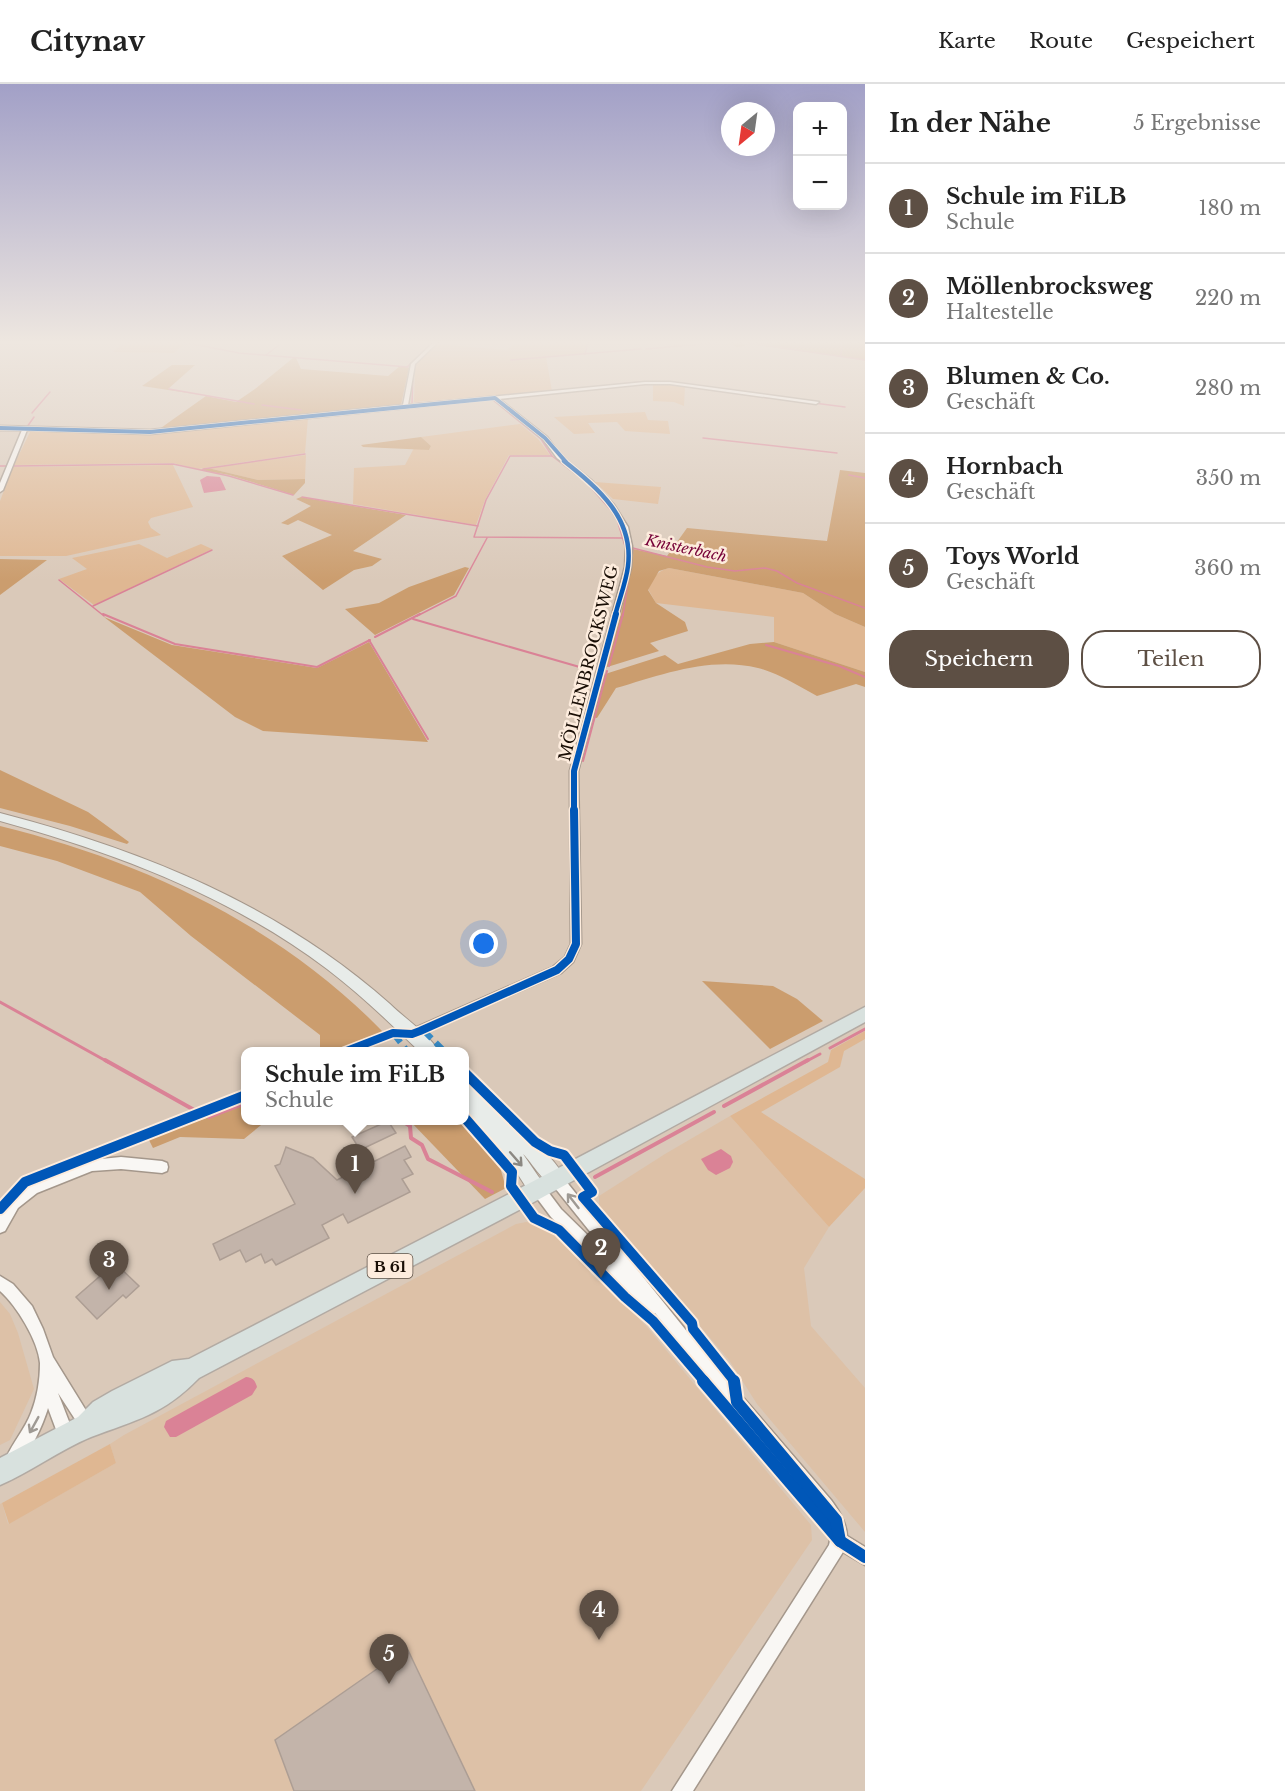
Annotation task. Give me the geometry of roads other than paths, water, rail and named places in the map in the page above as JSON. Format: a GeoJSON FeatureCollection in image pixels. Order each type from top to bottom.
{"type":"FeatureCollection","features":[{"type":"Feature","properties":{"kind":"main road"},"geometry":{"type":"LineString","coordinates":[[0,817],[123,853],[214,892],[271,924],[321,957],[369,995],[418,1041]]}},
{"type":"Feature","properties":{"kind":"main road","name":"B 61"},"geometry":{"type":"LineString","coordinates":[[4,1469],[77,1431],[125,1414],[178,1384],[191,1370],[865,1014]]}},
{"type":"Feature","properties":{"kind":"main road"},"geometry":{"type":"LineString","coordinates":[[469,1089],[506,1128],[539,1157],[547,1184]]}},
{"type":"Feature","properties":{"kind":"main road"},"geometry":{"type":"LineString","coordinates":[[469,1105],[523,1167],[547,1184]]}},
{"type":"Feature","properties":{"kind":"street"},"geometry":{"type":"LineString","coordinates":[[0,428],[150,432],[251,422]]}},
{"type":"Feature","properties":{"kind":"street","name":"MÖLLENBROCKSWEG"},"geometry":{"type":"LineString","coordinates":[[418,1041],[557,970],[569,959],[576,944],[574,771],[625,577],[629,547],[620,516],[607,500],[590,482],[559,457],[545,438],[525,422]]}},
{"type":"Feature","properties":{"kind":"street"},"geometry":{"type":"LineString","coordinates":[[0,490],[26,429]]}},
{"type":"Feature","properties":{"kind":"street"},"geometry":{"type":"LineString","coordinates":[[0,1227],[14,1204],[33,1189],[91,1166],[121,1163],[162,1167]]}},
{"type":"Feature","properties":{"kind":"street"},"geometry":{"type":"LineString","coordinates":[[547,1184],[556,1213],[688,1344]]}},
{"type":"Feature","properties":{"kind":"street"},"geometry":{"type":"LineString","coordinates":[[547,1184],[688,1344],[825,1506],[836,1520],[840,1532],[840,1541],[682,1791]]}},
{"type":"Feature","properties":{"kind":"street"},"geometry":{"type":"LineString","coordinates":[[0,1283],[27,1311],[77,1431]]}},
{"type":"Feature","properties":{"kind":"street"},"geometry":{"type":"LineString","coordinates":[[4,1469],[36,1422],[44,1404],[47,1361]]}},
{"type":"Feature","properties":{"kind":"street"},"geometry":{"type":"LineString","coordinates":[[46,1380],[77,1431]]}},
{"type":"Feature","properties":{"kind":"street"},"geometry":{"type":"LineString","coordinates":[[840,1541],[865,1557]]}},
{"type":"Feature","properties":{"kind":"waterway"},"geometry":{"type":"LineString","coordinates":[[27,427],[31,422]]}},
{"type":"Feature","properties":{"kind":"waterway","name":"Knisterbach"},"geometry":{"type":"LineString","coordinates":[[520,422],[541,439],[552,456]]}},
{"type":"Feature","properties":{"kind":"waterway"},"geometry":{"type":"LineString","coordinates":[[703,438],[837,453]]}},
{"type":"Feature","properties":{"kind":"waterway"},"geometry":{"type":"LineString","coordinates":[[203,469],[305,454]]}},
{"type":"Feature","properties":{"kind":"waterway"},"geometry":{"type":"LineString","coordinates":[[478,526],[486,500],[510,456],[552,456]]}},
{"type":"Feature","properties":{"kind":"waterway","name":"Knisterbach"},"geometry":{"type":"LineString","coordinates":[[552,456],[586,482],[616,516],[625,546],[633,548]]}},
{"type":"Feature","properties":{"kind":"waterway"},"geometry":{"type":"LineString","coordinates":[[14,466],[173,464],[229,476],[293,495]]}},
{"type":"Feature","properties":{"kind":"waterway"},"geometry":{"type":"LineString","coordinates":[[0,466],[6,466]]}},
{"type":"Feature","properties":{"kind":"waterway"},"geometry":{"type":"LineString","coordinates":[[849,475],[865,478]]}},
{"type":"Feature","properties":{"kind":"waterway"},"geometry":{"type":"LineString","coordinates":[[302,497],[478,526]]}},
{"type":"Feature","properties":{"kind":"waterway"},"geometry":{"type":"LineString","coordinates":[[478,526],[474,537],[622,538]]}},
{"type":"Feature","properties":{"kind":"waterway"},"geometry":{"type":"LineString","coordinates":[[417,616],[456,596],[487,538]]}},
{"type":"Feature","properties":{"kind":"waterway"},"geometry":{"type":"LineString","coordinates":[[623,616],[633,548]]}},
{"type":"Feature","properties":{"kind":"waterway","name":"Knisterbach"},"geometry":{"type":"LineString","coordinates":[[633,548],[707,567],[735,571],[765,568],[777,571],[797,583],[865,608]]}},
{"type":"Feature","properties":{"kind":"waterway"},"geometry":{"type":"LineString","coordinates":[[93,606],[212,550]]}},
{"type":"Feature","properties":{"kind":"waterway"},"geometry":{"type":"LineString","coordinates":[[59,580],[104,616]]}},
{"type":"Feature","properties":{"kind":"waterway"},"geometry":{"type":"LineString","coordinates":[[103,614],[175,644],[317,667],[369,640]]}},
{"type":"Feature","properties":{"kind":"waterway"},"geometry":{"type":"LineString","coordinates":[[375,637],[420,614]]}},
{"type":"Feature","properties":{"kind":"waterway"},"geometry":{"type":"LineString","coordinates":[[609,666],[623,614]]}},
{"type":"Feature","properties":{"kind":"waterway"},"geometry":{"type":"LineString","coordinates":[[413,619],[590,670]]}},
{"type":"Feature","properties":{"kind":"waterway"},"geometry":{"type":"LineString","coordinates":[[369,640],[428,739]]}},
{"type":"Feature","properties":{"kind":"waterway"},"geometry":{"type":"LineString","coordinates":[[766,645],[839,666],[865,677]]}},
{"type":"Feature","properties":{"kind":"waterway"},"geometry":{"type":"LineString","coordinates":[[583,761],[607,671]]}},
{"type":"Feature","properties":{"kind":"waterway"},"geometry":{"type":"LineString","coordinates":[[0,1002],[108,1062]]}},
{"type":"Feature","properties":{"kind":"waterway"},"geometry":{"type":"LineString","coordinates":[[830,1048],[865,1029]]}},
{"type":"Feature","properties":{"kind":"waterway"},"geometry":{"type":"LineString","coordinates":[[805,1062],[820,1054]]}},
{"type":"Feature","properties":{"kind":"waterway"},"geometry":{"type":"LineString","coordinates":[[105,1060],[196,1111]]}},
{"type":"Feature","properties":{"kind":"waterway"},"geometry":{"type":"LineString","coordinates":[[724,1106],[808,1060]]}},
{"type":"Feature","properties":{"kind":"waterway"},"geometry":{"type":"LineString","coordinates":[[209,1117],[241,1105]]}},
{"type":"Feature","properties":{"kind":"waterway"},"geometry":{"type":"LineString","coordinates":[[595,1177],[714,1112]]}},
{"type":"Feature","properties":{"kind":"waterway"},"geometry":{"type":"LineString","coordinates":[[408,1125],[411,1138],[422,1145],[428,1159],[492,1192]]}},
{"type":"Feature","properties":{"kind":"place","name":"Schule im FiLB"},"geometry":{"type":"Point","coordinates":[355,1194]}},
{"type":"Feature","properties":{"kind":"place","name":"Möllenbrocksweg"},"geometry":{"type":"Point","coordinates":[601,1278]}},
{"type":"Feature","properties":{"kind":"place","name":"Blumen & Co."},"geometry":{"type":"Point","coordinates":[109,1290]}},
{"type":"Feature","properties":{"kind":"place","name":"Hornbach"},"geometry":{"type":"Point","coordinates":[599,1640]}},
{"type":"Feature","properties":{"kind":"place","name":"Toys World"},"geometry":{"type":"Point","coordinates":[389,1684]}}]}
